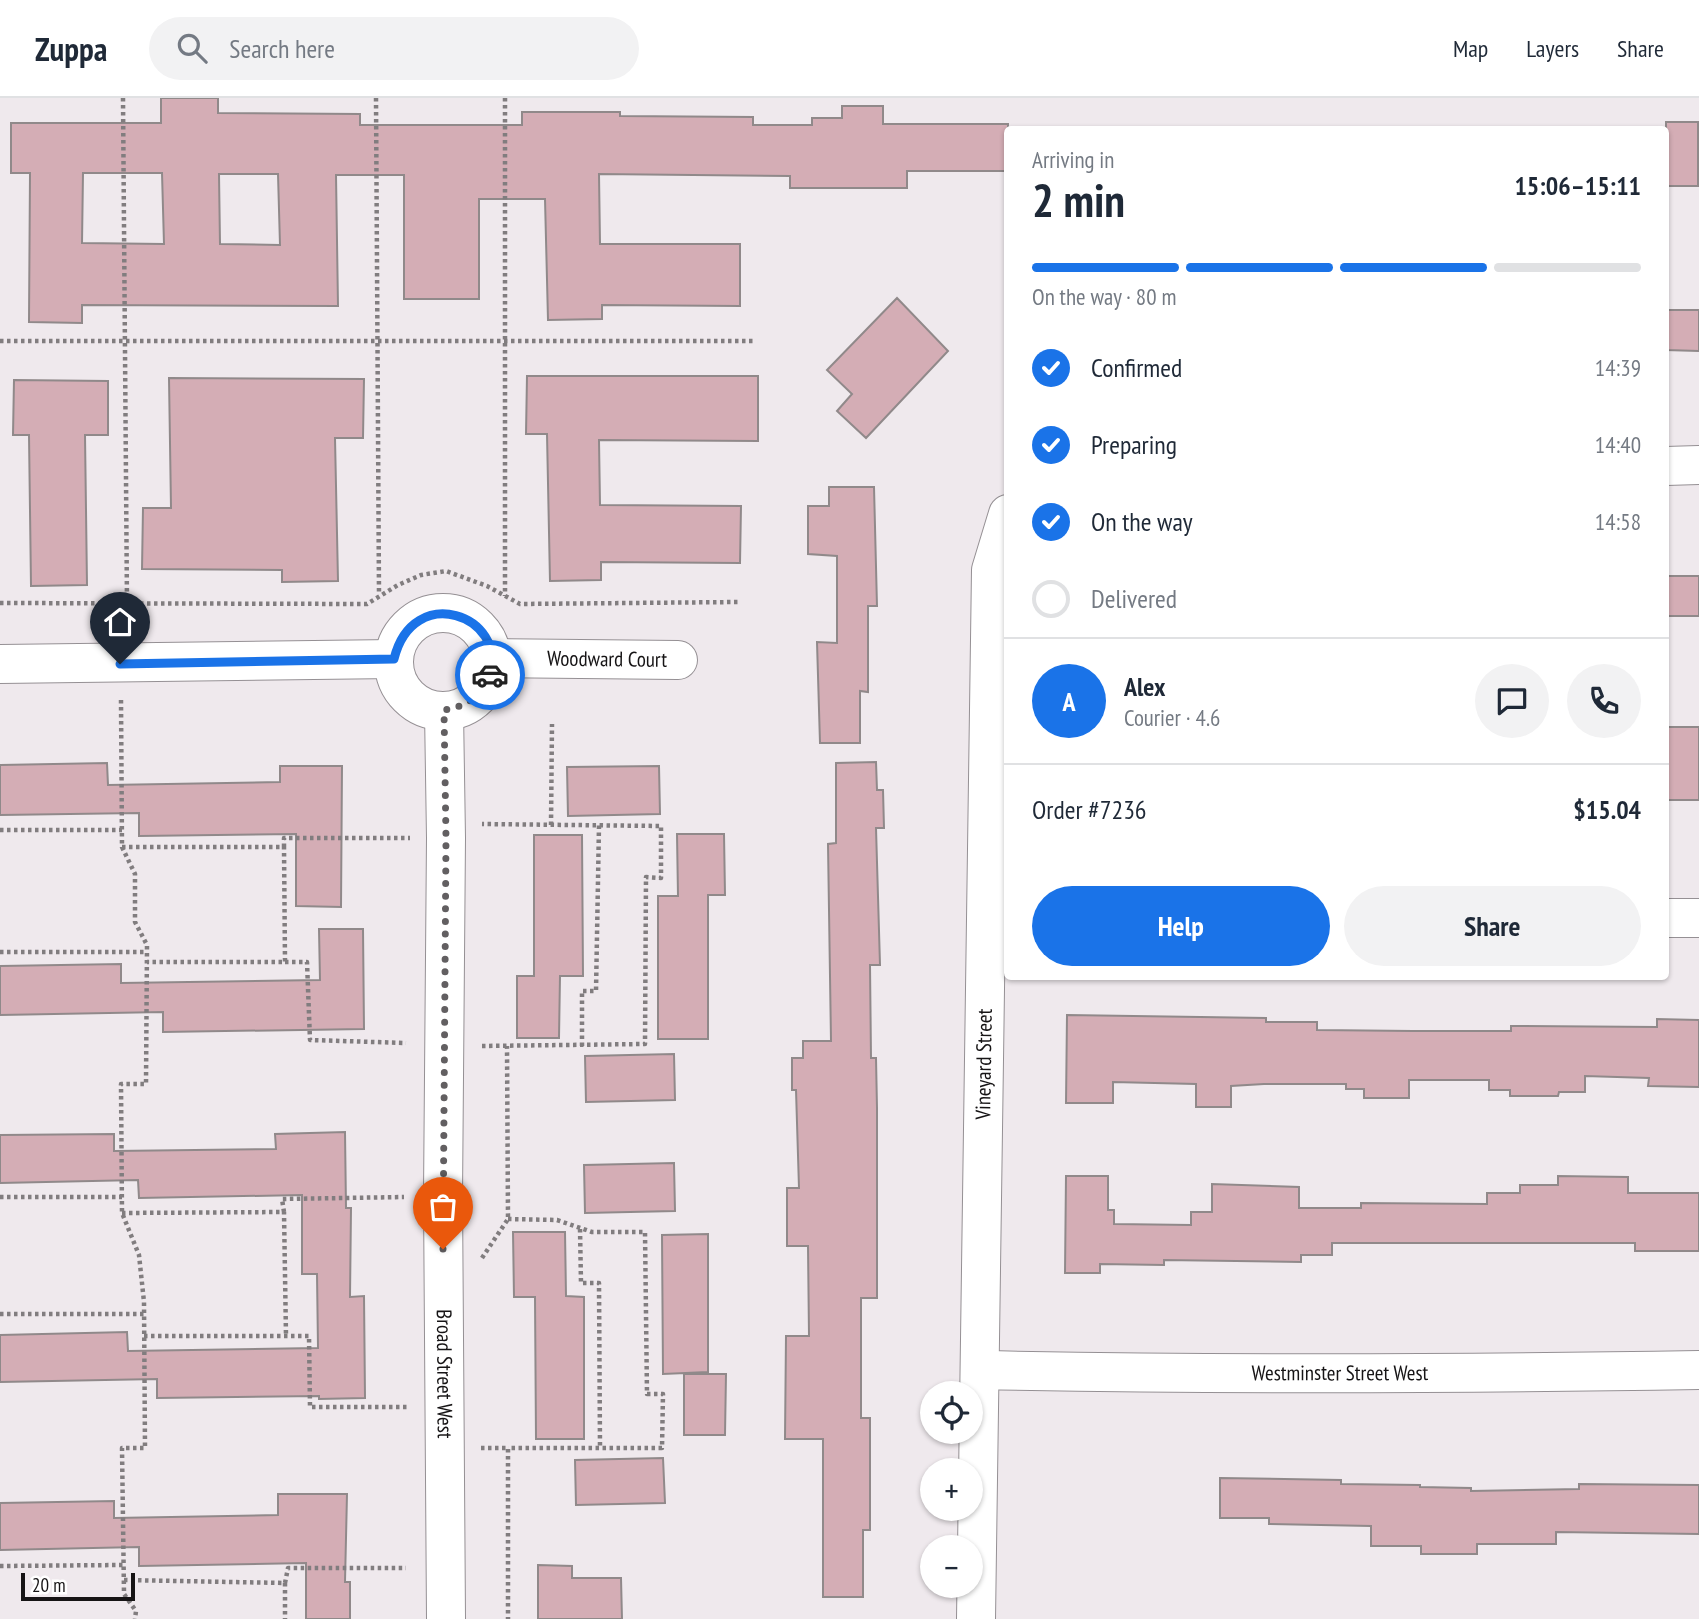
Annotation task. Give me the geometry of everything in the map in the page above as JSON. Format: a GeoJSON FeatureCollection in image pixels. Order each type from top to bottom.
{"type":"FeatureCollection","features":[{"type":"Feature","properties":{"kind":"street"},"geometry":{"type":"LineString","coordinates":[[1669,466],[1699,466]]}},
{"type":"Feature","properties":{"kind":"street","name":"Vineyard Street"},"geometry":{"type":"LineString","coordinates":[[976,1619],[981,1370],[998,919],[991,569],[1004,527]]}},
{"type":"Feature","properties":{"kind":"street"},"geometry":{"type":"LineString","coordinates":[[434,614],[466,618],[483,635],[493,658],[492,671],[485,688],[474,700],[460,707],[444,710],[428,708],[414,701],[402,689],[394,659],[398,643],[406,630],[419,620],[434,614]]}},
{"type":"Feature","properties":{"kind":"street","name":"Woodward Court"},"geometry":{"type":"LineString","coordinates":[[493,658],[678,660]]}},
{"type":"Feature","properties":{"kind":"street"},"geometry":{"type":"LineString","coordinates":[[0,664],[394,659]]}},
{"type":"Feature","properties":{"kind":"street","name":"Broad Street West"},"geometry":{"type":"LineString","coordinates":[[444,710],[446,1619]]}},
{"type":"Feature","properties":{"kind":"street"},"geometry":{"type":"LineString","coordinates":[[1669,918],[1699,918]]}},
{"type":"Feature","properties":{"kind":"street","name":"Westminster Street West"},"geometry":{"type":"LineString","coordinates":[[981,1370],[1122,1373],[1532,1373],[1699,1370]]}},
{"type":"Feature","properties":{"kind":"path"},"geometry":{"type":"LineString","coordinates":[[123,98],[127,604]]}},
{"type":"Feature","properties":{"kind":"path"},"geometry":{"type":"LineString","coordinates":[[376,98],[379,595]]}},
{"type":"Feature","properties":{"kind":"path"},"geometry":{"type":"LineString","coordinates":[[505,98],[505,597]]}},
{"type":"Feature","properties":{"kind":"path"},"geometry":{"type":"LineString","coordinates":[[0,341],[755,341]]}},
{"type":"Feature","properties":{"kind":"path"},"geometry":{"type":"LineString","coordinates":[[0,603],[367,604],[379,595],[421,575],[446,571],[486,586],[520,604],[738,602]]}},
{"type":"Feature","properties":{"kind":"path"},"geometry":{"type":"LineString","coordinates":[[120,664],[122,847],[135,874],[135,922],[147,945],[146,1084],[121,1084],[122,1213],[139,1255],[144,1314],[145,1447],[122,1447],[124,1594],[136,1611],[135,1619]]}},
{"type":"Feature","properties":{"kind":"path"},"geometry":{"type":"LineString","coordinates":[[551,825],[552,724]]}},
{"type":"Feature","properties":{"kind":"path"},"geometry":{"type":"LineString","coordinates":[[147,962],[285,962],[307,962],[310,1040],[507,1046],[645,1044],[646,877],[661,878],[661,826],[480,824],[446,838],[284,838],[285,962]]}},
{"type":"Feature","properties":{"kind":"path"},"geometry":{"type":"LineString","coordinates":[[582,1046],[582,991],[596,991],[598,825]]}},
{"type":"Feature","properties":{"kind":"path"},"geometry":{"type":"LineString","coordinates":[[0,830],[122,830]]}},
{"type":"Feature","properties":{"kind":"path"},"geometry":{"type":"LineString","coordinates":[[122,847],[284,847]]}},
{"type":"Feature","properties":{"kind":"path"},"geometry":{"type":"LineString","coordinates":[[0,952],[147,952]]}},
{"type":"Feature","properties":{"kind":"path"},"geometry":{"type":"LineString","coordinates":[[479,1263],[508,1219],[507,1046]]}},
{"type":"Feature","properties":{"kind":"path"},"geometry":{"type":"LineString","coordinates":[[286,1336],[282,1199],[443,1196]]}},
{"type":"Feature","properties":{"kind":"path"},"geometry":{"type":"LineString","coordinates":[[0,1197],[122,1197]]}},
{"type":"Feature","properties":{"kind":"path"},"geometry":{"type":"LineString","coordinates":[[122,1213],[284,1212]]}},
{"type":"Feature","properties":{"kind":"path"},"geometry":{"type":"LineString","coordinates":[[481,1447],[662,1448],[663,1394],[647,1394],[645,1233],[592,1233],[557,1220],[508,1219]]}},
{"type":"Feature","properties":{"kind":"path"},"geometry":{"type":"LineString","coordinates":[[580,1229],[581,1283],[599,1283],[600,1448]]}},
{"type":"Feature","properties":{"kind":"path"},"geometry":{"type":"LineString","coordinates":[[0,1314],[144,1314]]}},
{"type":"Feature","properties":{"kind":"path"},"geometry":{"type":"LineString","coordinates":[[144,1336],[309,1336],[310,1407],[444,1406]]}},
{"type":"Feature","properties":{"kind":"path"},"geometry":{"type":"LineString","coordinates":[[508,1447],[508,1619]]}},
{"type":"Feature","properties":{"kind":"path"},"geometry":{"type":"LineString","coordinates":[[0,1566],[123,1564]]}},
{"type":"Feature","properties":{"kind":"path"},"geometry":{"type":"LineString","coordinates":[[285,1619],[285,1583],[288,1568],[446,1568]]}},
{"type":"Feature","properties":{"kind":"path"},"geometry":{"type":"LineString","coordinates":[[124,1580],[285,1583]]}},
{"type":"Feature","properties":{"kind":"building"},"geometry":{"type":"Polygon","coordinates":[[[161,98],[218,98],[218,113],[360,114],[360,125],[522,125],[522,112],[620,112],[620,116],[753,117],[753,125],[812,125],[812,118],[842,118],[842,106],[883,106],[883,124],[1008,126],[1004,126],[1004,171],[907,171],[907,188],[790,188],[790,176],[599,174],[600,244],[740,244],[740,306],[602,305],[602,319],[548,320],[545,199],[479,199],[479,299],[404,299],[404,175],[336,175],[338,306],[82,305],[82,323],[29,322],[30,173],[11,173],[11,123],[161,123],[161,98]],[[83,173],[82,243],[164,244],[162,173],[83,173]],[[219,174],[220,244],[280,245],[278,174],[219,174]]]}},
{"type":"Feature","properties":{"kind":"building"},"geometry":{"type":"Polygon","coordinates":[[[1666,122],[1698,122],[1698,186],[1669,186],[1669,126],[1666,126],[1666,122]]]}},
{"type":"Feature","properties":{"kind":"building"},"geometry":{"type":"Polygon","coordinates":[[[897,298],[948,351],[866,438],[837,411],[852,394],[827,370],[897,298]]]}},
{"type":"Feature","properties":{"kind":"building"},"geometry":{"type":"Polygon","coordinates":[[[1669,310],[1699,310],[1699,351],[1669,350],[1669,310]]]}},
{"type":"Feature","properties":{"kind":"building"},"geometry":{"type":"Polygon","coordinates":[[[527,376],[758,376],[758,441],[599,440],[600,505],[741,506],[740,563],[601,562],[601,580],[550,581],[547,434],[526,434],[527,376]]]}},
{"type":"Feature","properties":{"kind":"building"},"geometry":{"type":"Polygon","coordinates":[[[169,378],[364,379],[363,438],[335,438],[338,581],[282,582],[282,570],[142,569],[143,508],[171,508],[169,378]]]}},
{"type":"Feature","properties":{"kind":"building"},"geometry":{"type":"Polygon","coordinates":[[[14,380],[108,381],[108,435],[85,435],[87,585],[31,586],[29,435],[13,435],[14,380]]]}},
{"type":"Feature","properties":{"kind":"building"},"geometry":{"type":"Polygon","coordinates":[[[829,487],[874,487],[877,606],[868,606],[868,692],[860,691],[860,743],[820,743],[817,642],[837,643],[837,556],[808,554],[808,506],[829,506],[829,487]]]}},
{"type":"Feature","properties":{"kind":"building"},"geometry":{"type":"Polygon","coordinates":[[[1669,576],[1699,576],[1699,616],[1669,616],[1669,576]]]}},
{"type":"Feature","properties":{"kind":"building"},"geometry":{"type":"Polygon","coordinates":[[[1669,727],[1699,727],[1699,800],[1669,800],[1669,727]]]}},
{"type":"Feature","properties":{"kind":"building"},"geometry":{"type":"Polygon","coordinates":[[[876,762],[877,790],[883,790],[884,828],[876,828],[880,965],[870,965],[871,1058],[876,1058],[877,1298],[861,1298],[861,1418],[870,1418],[870,1530],[863,1530],[863,1597],[823,1597],[823,1439],[785,1439],[786,1336],[809,1336],[808,1246],[787,1246],[787,1188],[799,1188],[796,1090],[792,1090],[792,1058],[803,1058],[803,1041],[831,1041],[828,844],[836,843],[836,763],[876,762]]]}},
{"type":"Feature","properties":{"kind":"building"},"geometry":{"type":"Polygon","coordinates":[[[107,763],[108,785],[280,782],[280,766],[342,766],[341,907],[296,906],[296,834],[139,836],[139,813],[0,815],[0,765],[107,763]]]}},
{"type":"Feature","properties":{"kind":"building"},"geometry":{"type":"Polygon","coordinates":[[[659,766],[660,814],[568,816],[567,767],[659,766]]]}},
{"type":"Feature","properties":{"kind":"building"},"geometry":{"type":"Polygon","coordinates":[[[677,834],[724,834],[725,895],[708,895],[708,1039],[658,1039],[658,896],[678,896],[677,834]]]}},
{"type":"Feature","properties":{"kind":"building"},"geometry":{"type":"Polygon","coordinates":[[[534,835],[582,835],[583,976],[560,976],[559,1038],[517,1038],[517,976],[534,976],[534,835]]]}},
{"type":"Feature","properties":{"kind":"building"},"geometry":{"type":"Polygon","coordinates":[[[319,929],[363,929],[364,1029],[163,1032],[163,1012],[0,1015],[0,966],[121,964],[121,983],[320,980],[319,929]]]}},
{"type":"Feature","properties":{"kind":"building"},"geometry":{"type":"Polygon","coordinates":[[[1067,1015],[1266,1018],[1266,1022],[1317,1022],[1317,1030],[1413,1031],[1511,1031],[1511,1026],[1657,1027],[1657,1019],[1699,1020],[1699,1087],[1648,1086],[1649,1078],[1585,1076],[1585,1092],[1559,1092],[1558,1096],[1510,1096],[1510,1090],[1489,1090],[1489,1080],[1409,1080],[1409,1098],[1364,1098],[1364,1089],[1346,1089],[1346,1084],[1264,1084],[1231,1086],[1231,1107],[1196,1107],[1196,1084],[1113,1082],[1113,1103],[1066,1103],[1067,1015]]]}},
{"type":"Feature","properties":{"kind":"building"},"geometry":{"type":"Polygon","coordinates":[[[674,1054],[675,1100],[586,1102],[585,1056],[674,1054]]]}},
{"type":"Feature","properties":{"kind":"building"},"geometry":{"type":"Polygon","coordinates":[[[345,1132],[346,1208],[351,1208],[350,1297],[364,1296],[365,1398],[157,1398],[157,1379],[0,1382],[0,1335],[127,1332],[128,1351],[318,1348],[317,1274],[302,1274],[302,1195],[139,1198],[138,1180],[0,1183],[0,1135],[114,1134],[114,1151],[276,1149],[275,1134],[345,1132]]]}},
{"type":"Feature","properties":{"kind":"building"},"geometry":{"type":"Polygon","coordinates":[[[674,1163],[675,1211],[585,1213],[584,1165],[674,1163]]]}},
{"type":"Feature","properties":{"kind":"building"},"geometry":{"type":"Polygon","coordinates":[[[1066,1176],[1108,1176],[1108,1210],[1114,1210],[1114,1224],[1191,1225],[1191,1212],[1212,1212],[1212,1184],[1299,1187],[1299,1208],[1361,1208],[1361,1203],[1487,1204],[1487,1193],[1520,1193],[1520,1185],[1558,1185],[1558,1176],[1628,1177],[1628,1193],[1699,1193],[1699,1251],[1635,1251],[1635,1243],[1332,1243],[1332,1255],[1301,1255],[1301,1262],[1164,1260],[1164,1265],[1100,1264],[1100,1273],[1065,1273],[1066,1176]]]}},
{"type":"Feature","properties":{"kind":"building"},"geometry":{"type":"Polygon","coordinates":[[[513,1232],[565,1232],[566,1296],[584,1297],[584,1439],[536,1439],[535,1297],[514,1297],[513,1232]]]}},
{"type":"Feature","properties":{"kind":"building"},"geometry":{"type":"Polygon","coordinates":[[[708,1234],[708,1372],[663,1374],[662,1235],[708,1234]]]}},
{"type":"Feature","properties":{"kind":"building"},"geometry":{"type":"Polygon","coordinates":[[[684,1374],[726,1374],[725,1435],[684,1435],[684,1374]]]}},
{"type":"Feature","properties":{"kind":"building"},"geometry":{"type":"Polygon","coordinates":[[[663,1458],[665,1503],[576,1505],[575,1460],[663,1458]]]}},
{"type":"Feature","properties":{"kind":"building"},"geometry":{"type":"Polygon","coordinates":[[[1220,1478],[1341,1480],[1341,1484],[1420,1485],[1471,1488],[1471,1491],[1579,1489],[1579,1484],[1699,1485],[1699,1534],[1556,1532],[1556,1544],[1477,1544],[1477,1554],[1421,1554],[1421,1546],[1371,1546],[1371,1526],[1269,1524],[1269,1518],[1220,1518],[1220,1478]]]}},
{"type":"Feature","properties":{"kind":"building"},"geometry":{"type":"Polygon","coordinates":[[[278,1494],[347,1494],[345,1582],[350,1582],[350,1619],[306,1619],[306,1563],[139,1566],[139,1547],[0,1550],[0,1503],[114,1501],[114,1518],[278,1515],[278,1494]]]}},
{"type":"Feature","properties":{"kind":"building"},"geometry":{"type":"Polygon","coordinates":[[[538,1565],[572,1566],[572,1578],[621,1578],[622,1619],[538,1619],[538,1565]]]}},
{"type":"Feature","properties":{"kind":"way so far"},"geometry":{"type":"LineString","coordinates":[[443,1249],[446,838],[444,710],[460,707],[474,700],[485,688],[490,675]]}},
{"type":"Feature","properties":{"kind":"route"},"geometry":{"type":"LineString","coordinates":[[120,664],[394,659],[398,643],[406,630],[419,620],[434,614],[450,614],[466,618],[479,628],[488,642],[493,658],[490,675]]}}]}
